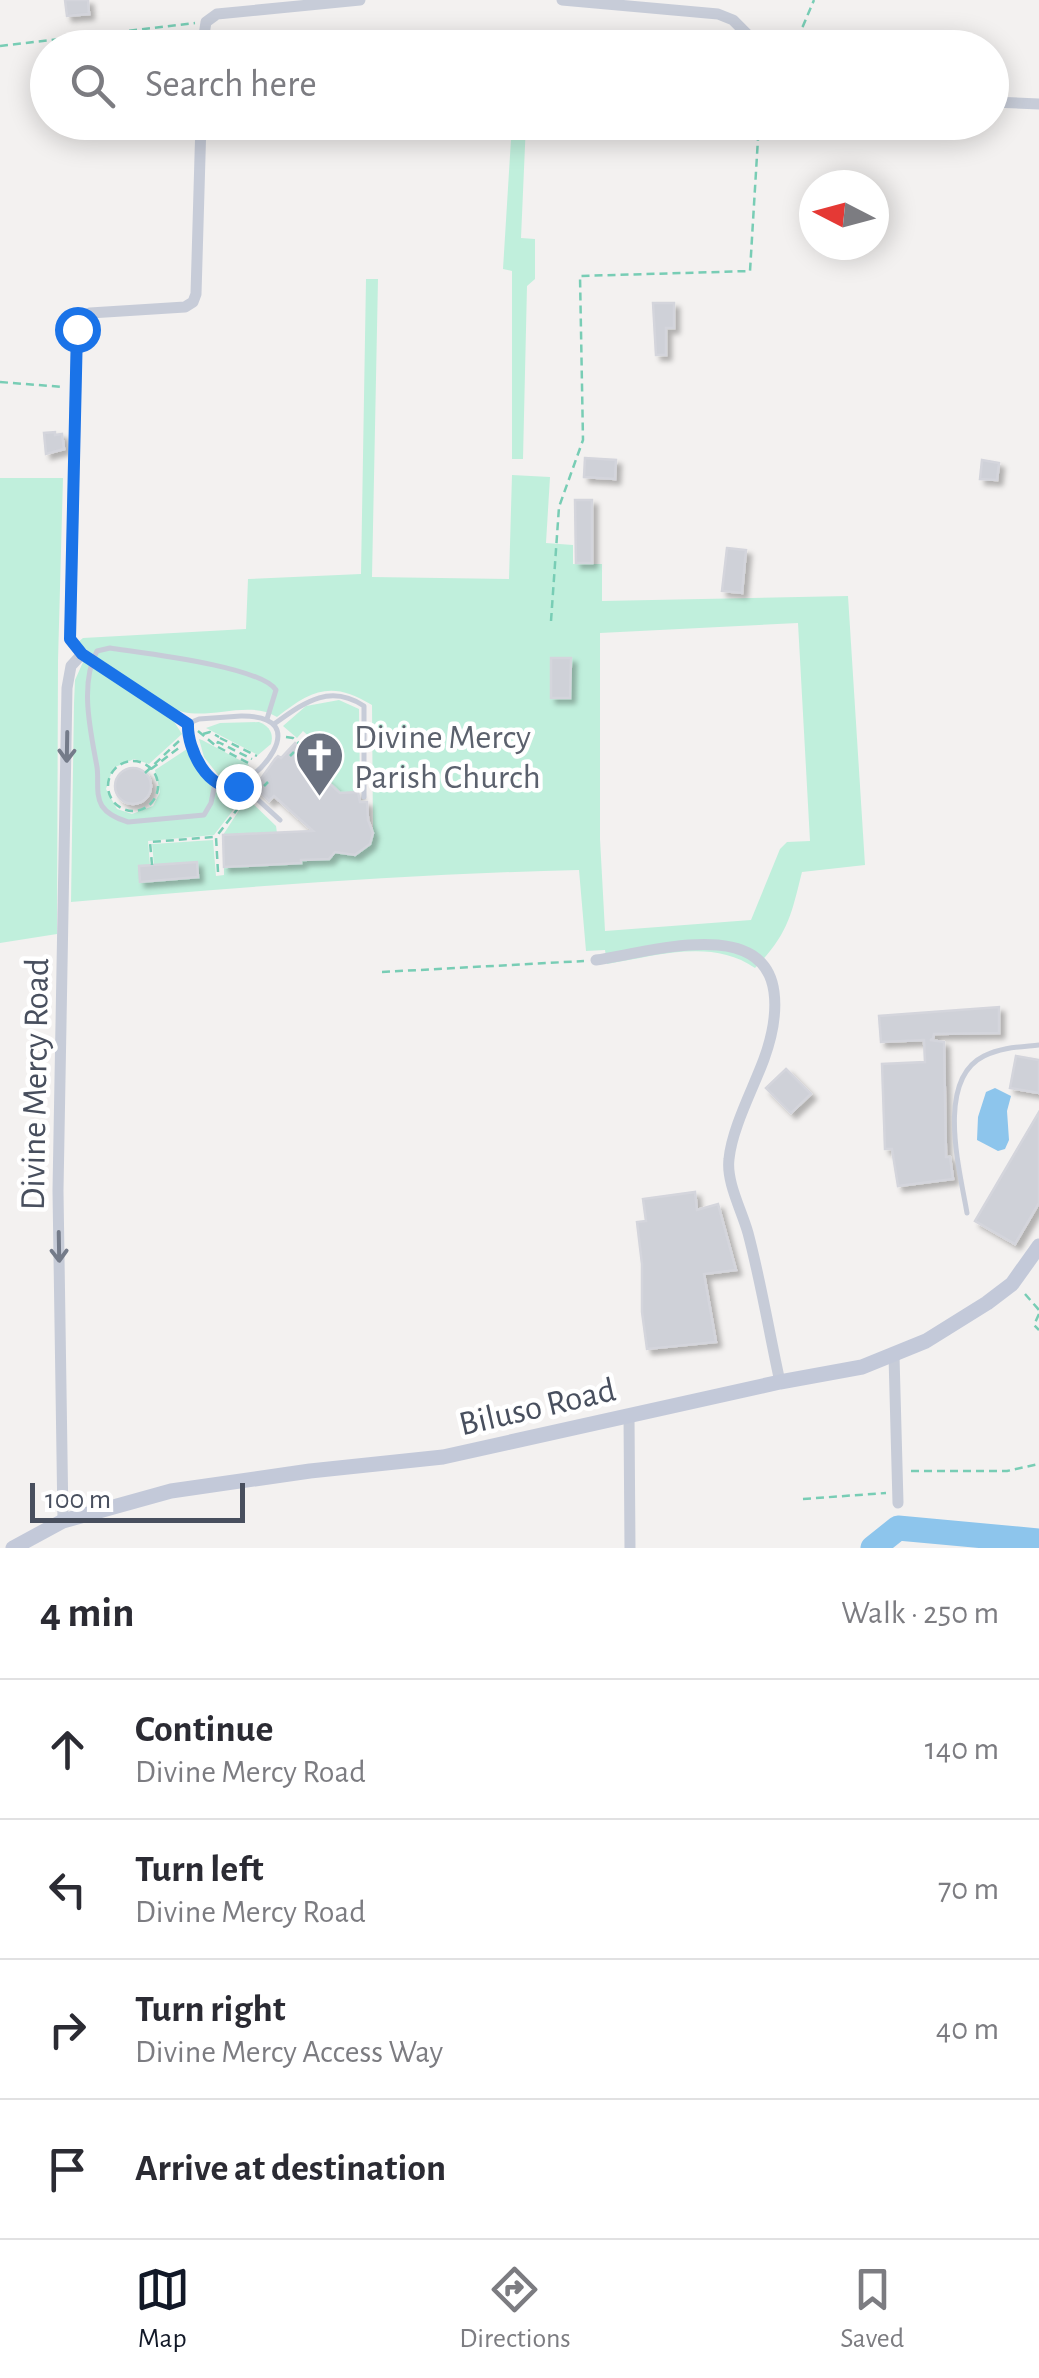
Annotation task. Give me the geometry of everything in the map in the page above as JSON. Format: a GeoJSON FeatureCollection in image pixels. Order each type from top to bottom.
{"type":"FeatureCollection","features":[{"type":"Feature","properties":{"kind":"street"},"geometry":{"type":"LineString","coordinates":[[205,30],[206,22],[217,14],[360,0]]}},
{"type":"Feature","properties":{"kind":"street"},"geometry":{"type":"LineString","coordinates":[[562,0],[718,14],[734,20],[744,30]]}},
{"type":"Feature","properties":{"kind":"street"},"geometry":{"type":"LineString","coordinates":[[1009,103],[1039,104]]}},
{"type":"Feature","properties":{"kind":"street"},"geometry":{"type":"LineString","coordinates":[[87,657],[70,639],[77,329],[90,313],[185,308],[193,302],[200,140]]}},
{"type":"Feature","properties":{"kind":"street","name":"Divine Mercy Road"},"geometry":{"type":"LineString","coordinates":[[63,1521],[58,1191],[68,688],[71,666],[87,657]]}},
{"type":"Feature","properties":{"kind":"street"},"geometry":{"type":"LineString","coordinates":[[596,960],[704,944],[733,945],[758,956],[767,966],[776,1011],[769,1046],[728,1158],[758,1273],[780,1382]]}},
{"type":"Feature","properties":{"kind":"street","name":"Biluso Road"},"geometry":{"type":"LineString","coordinates":[[14,1548],[63,1521],[171,1491],[310,1470],[443,1457],[862,1367],[894,1356],[959,1322],[1012,1284],[1039,1246]]}},
{"type":"Feature","properties":{"kind":"street"},"geometry":{"type":"LineString","coordinates":[[894,1356],[898,1498]]}},
{"type":"Feature","properties":{"kind":"street"},"geometry":{"type":"LineString","coordinates":[[629,1416],[630,1548]]}},
{"type":"Feature","properties":{"kind":"lane"},"geometry":{"type":"LineString","coordinates":[[87,657],[110,648],[266,679],[276,690],[267,719]]}},
{"type":"Feature","properties":{"kind":"lane"},"geometry":{"type":"LineString","coordinates":[[87,657],[188,724]]}},
{"type":"Feature","properties":{"kind":"lane"},"geometry":{"type":"LineString","coordinates":[[87,657],[98,797],[109,814],[137,822],[204,815],[216,782]]}},
{"type":"Feature","properties":{"kind":"lane"},"geometry":{"type":"LineString","coordinates":[[274,724],[322,695],[347,697],[364,706],[364,797]]}},
{"type":"Feature","properties":{"kind":"lane"},"geometry":{"type":"LineString","coordinates":[[223,717],[267,719],[279,736],[274,750],[242,784],[230,788],[216,782],[196,756],[189,741],[188,724],[223,717]]}},
{"type":"Feature","properties":{"kind":"lane"},"geometry":{"type":"LineString","coordinates":[[242,784],[280,820]]}},
{"type":"Feature","properties":{"kind":"lane"},"geometry":{"type":"LineString","coordinates":[[968,1213],[954,1140],[954,1111],[960,1084],[980,1057],[1006,1048],[1039,1045]]}},
{"type":"Feature","properties":{"kind":"path"},"geometry":{"type":"LineString","coordinates":[[800,30],[814,0]]}},
{"type":"Feature","properties":{"kind":"path"},"geometry":{"type":"LineString","coordinates":[[137,30],[206,22]]}},
{"type":"Feature","properties":{"kind":"path"},"geometry":{"type":"LineString","coordinates":[[0,46],[30,43]]}},
{"type":"Feature","properties":{"kind":"path"},"geometry":{"type":"LineString","coordinates":[[551,621],[560,507],[583,440],[580,276],[750,272],[758,140]]}},
{"type":"Feature","properties":{"kind":"path"},"geometry":{"type":"LineString","coordinates":[[0,382],[76,387]]}},
{"type":"Feature","properties":{"kind":"path"},"geometry":{"type":"LineString","coordinates":[[188,724],[206,740],[253,760]]}},
{"type":"Feature","properties":{"kind":"path"},"geometry":{"type":"LineString","coordinates":[[203,734],[210,732],[218,742]]}},
{"type":"Feature","properties":{"kind":"path"},"geometry":{"type":"LineString","coordinates":[[150,768],[187,733]]}},
{"type":"Feature","properties":{"kind":"path"},"geometry":{"type":"LineString","coordinates":[[279,736],[293,738],[313,756],[306,763]]}},
{"type":"Feature","properties":{"kind":"path"},"geometry":{"type":"LineString","coordinates":[[150,768],[189,741]]}},
{"type":"Feature","properties":{"kind":"path"},"geometry":{"type":"LineString","coordinates":[[137,762],[150,768],[158,788],[148,806],[135,812],[115,804],[108,786],[117,767],[137,762]]}},
{"type":"Feature","properties":{"kind":"path"},"geometry":{"type":"LineString","coordinates":[[218,872],[216,837],[250,792]]}},
{"type":"Feature","properties":{"kind":"path"},"geometry":{"type":"LineString","coordinates":[[152,865],[150,842],[216,837]]}},
{"type":"Feature","properties":{"kind":"path"},"geometry":{"type":"LineString","coordinates":[[382,972],[596,960]]}},
{"type":"Feature","properties":{"kind":"path"},"geometry":{"type":"LineString","coordinates":[[1012,1284],[1031,1298],[1039,1312],[1034,1325],[1039,1330]]}},
{"type":"Feature","properties":{"kind":"path"},"geometry":{"type":"LineString","coordinates":[[899,1470],[941,1474],[1007,1471],[1039,1464]]}},
{"type":"Feature","properties":{"kind":"path"},"geometry":{"type":"LineString","coordinates":[[803,1499],[866,1492],[898,1498]]}},
{"type":"Feature","properties":{"kind":"green space"},"geometry":{"type":"Polygon","coordinates":[[[511,140],[525,140],[521,238],[535,239],[535,279],[527,286],[523,459],[512,459],[512,271],[503,269],[511,140]]]}},
{"type":"Feature","properties":{"kind":"green space"},"geometry":{"type":"Polygon","coordinates":[[[366,279],[378,279],[372,577],[509,579],[512,475],[550,477],[546,543],[573,545],[573,564],[602,564],[602,601],[848,596],[865,865],[802,872],[787,924],[755,968],[738,959],[702,951],[607,964],[605,950],[586,951],[579,870],[325,882],[71,902],[75,680],[84,660],[173,720],[182,734],[149,764],[134,759],[113,768],[106,789],[117,809],[132,814],[153,806],[160,792],[155,770],[187,749],[213,787],[244,796],[214,835],[148,841],[150,865],[154,865],[152,844],[213,840],[216,876],[224,875],[224,867],[329,859],[337,850],[355,855],[370,844],[372,705],[333,691],[311,695],[277,717],[255,710],[183,712],[144,691],[77,643],[83,638],[246,629],[248,579],[361,574],[366,279]],[[798,623],[600,633],[600,839],[605,931],[751,920],[780,849],[787,842],[810,841],[798,623]]]}},
{"type":"Feature","properties":{"kind":"green space"},"geometry":{"type":"Polygon","coordinates":[[[0,478],[63,478],[57,934],[0,943],[0,478]]]}},
{"type":"Feature","properties":{"kind":"green space"},"geometry":{"type":"Polygon","coordinates":[[[339,700],[359,709],[360,792],[339,793],[308,764],[316,755],[310,750],[316,743],[303,731],[297,738],[283,726],[306,706],[339,700]]]}},
{"type":"Feature","properties":{"kind":"green space"},"geometry":{"type":"Polygon","coordinates":[[[259,722],[270,730],[272,740],[258,755],[206,728],[220,723],[259,722]]]}},
{"type":"Feature","properties":{"kind":"green space"},"geometry":{"type":"Polygon","coordinates":[[[199,739],[249,765],[237,779],[223,781],[204,757],[199,739]]]}},
{"type":"Feature","properties":{"kind":"green space"},"geometry":{"type":"Polygon","coordinates":[[[247,798],[276,826],[277,833],[223,835],[247,798]]]}},
{"type":"Feature","properties":{"kind":"water"},"geometry":{"type":"Polygon","coordinates":[[[995,1088],[1011,1096],[1007,1111],[1009,1140],[1005,1149],[998,1151],[977,1140],[978,1117],[986,1092],[995,1088]]]}},
{"type":"Feature","properties":{"kind":"building"},"geometry":{"type":"Polygon","coordinates":[[[65,0],[88,0],[89,14],[67,16],[65,0]]]}},
{"type":"Feature","properties":{"kind":"building"},"geometry":{"type":"Polygon","coordinates":[[[653,303],[674,303],[674,328],[666,328],[666,355],[656,355],[653,303]]]}},
{"type":"Feature","properties":{"kind":"building"},"geometry":{"type":"Polygon","coordinates":[[[44,433],[62,434],[64,449],[46,454],[44,433]]]}},
{"type":"Feature","properties":{"kind":"building"},"geometry":{"type":"Polygon","coordinates":[[[585,458],[616,460],[615,479],[584,477],[585,458]]]}},
{"type":"Feature","properties":{"kind":"building"},"geometry":{"type":"Polygon","coordinates":[[[982,460],[999,463],[997,480],[980,479],[982,460]]]}},
{"type":"Feature","properties":{"kind":"building"},"geometry":{"type":"Polygon","coordinates":[[[575,500],[592,500],[592,563],[576,563],[575,500]]]}},
{"type":"Feature","properties":{"kind":"building"},"geometry":{"type":"Polygon","coordinates":[[[727,548],[746,550],[742,593],[722,591],[727,548]]]}},
{"type":"Feature","properties":{"kind":"building"},"geometry":{"type":"Polygon","coordinates":[[[551,658],[571,658],[570,698],[551,698],[551,658]]]}},
{"type":"Feature","properties":{"kind":"building","name":"Divine Mercy Parish Church"},"geometry":{"type":"Polygon","coordinates":[[[295,743],[309,756],[305,761],[340,793],[358,792],[360,802],[367,802],[373,833],[370,844],[355,855],[335,852],[329,859],[301,863],[224,867],[223,835],[313,831],[274,796],[269,801],[255,787],[275,759],[295,743]]]}},
{"type":"Feature","properties":{"kind":"building"},"geometry":{"type":"Polygon","coordinates":[[[133,768],[146,773],[151,786],[146,799],[133,804],[120,799],[115,786],[120,773],[133,768]]]}},
{"type":"Feature","properties":{"kind":"building"},"geometry":{"type":"Polygon","coordinates":[[[197,862],[198,877],[140,882],[139,866],[197,862]]]}},
{"type":"Feature","properties":{"kind":"building"},"geometry":{"type":"Polygon","coordinates":[[[999,1007],[999,1033],[934,1034],[930,1040],[944,1042],[946,1157],[950,1157],[953,1179],[898,1186],[892,1149],[885,1149],[882,1064],[925,1062],[924,1040],[881,1042],[879,1016],[999,1007]]]}},
{"type":"Feature","properties":{"kind":"building"},"geometry":{"type":"Polygon","coordinates":[[[1016,1056],[1039,1060],[1039,1093],[1010,1088],[1016,1056]]]}},
{"type":"Feature","properties":{"kind":"building"},"geometry":{"type":"Polygon","coordinates":[[[786,1069],[811,1094],[791,1113],[766,1088],[786,1069]]]}},
{"type":"Feature","properties":{"kind":"building"},"geometry":{"type":"Polygon","coordinates":[[[1039,1112],[1039,1203],[1015,1244],[975,1221],[1039,1112]]]}},
{"type":"Feature","properties":{"kind":"building"},"geometry":{"type":"Polygon","coordinates":[[[695,1192],[697,1210],[718,1204],[736,1270],[704,1274],[716,1342],[647,1349],[637,1222],[646,1221],[643,1199],[695,1192]]]}},
{"type":"Feature","properties":{"kind":"waterway"},"geometry":{"type":"LineString","coordinates":[[873,1548],[898,1528],[1039,1541]]}},
{"type":"Feature","properties":{"kind":"place","name":"Divine Mercy Parish Church"},"geometry":{"type":"Point","coordinates":[319,798]}},
{"type":"Feature","properties":{"kind":"route"},"geometry":{"type":"LineString","coordinates":[[77,329],[70,639],[82,654],[188,724],[191,748],[208,775],[221,786],[238,786]]}}]}
